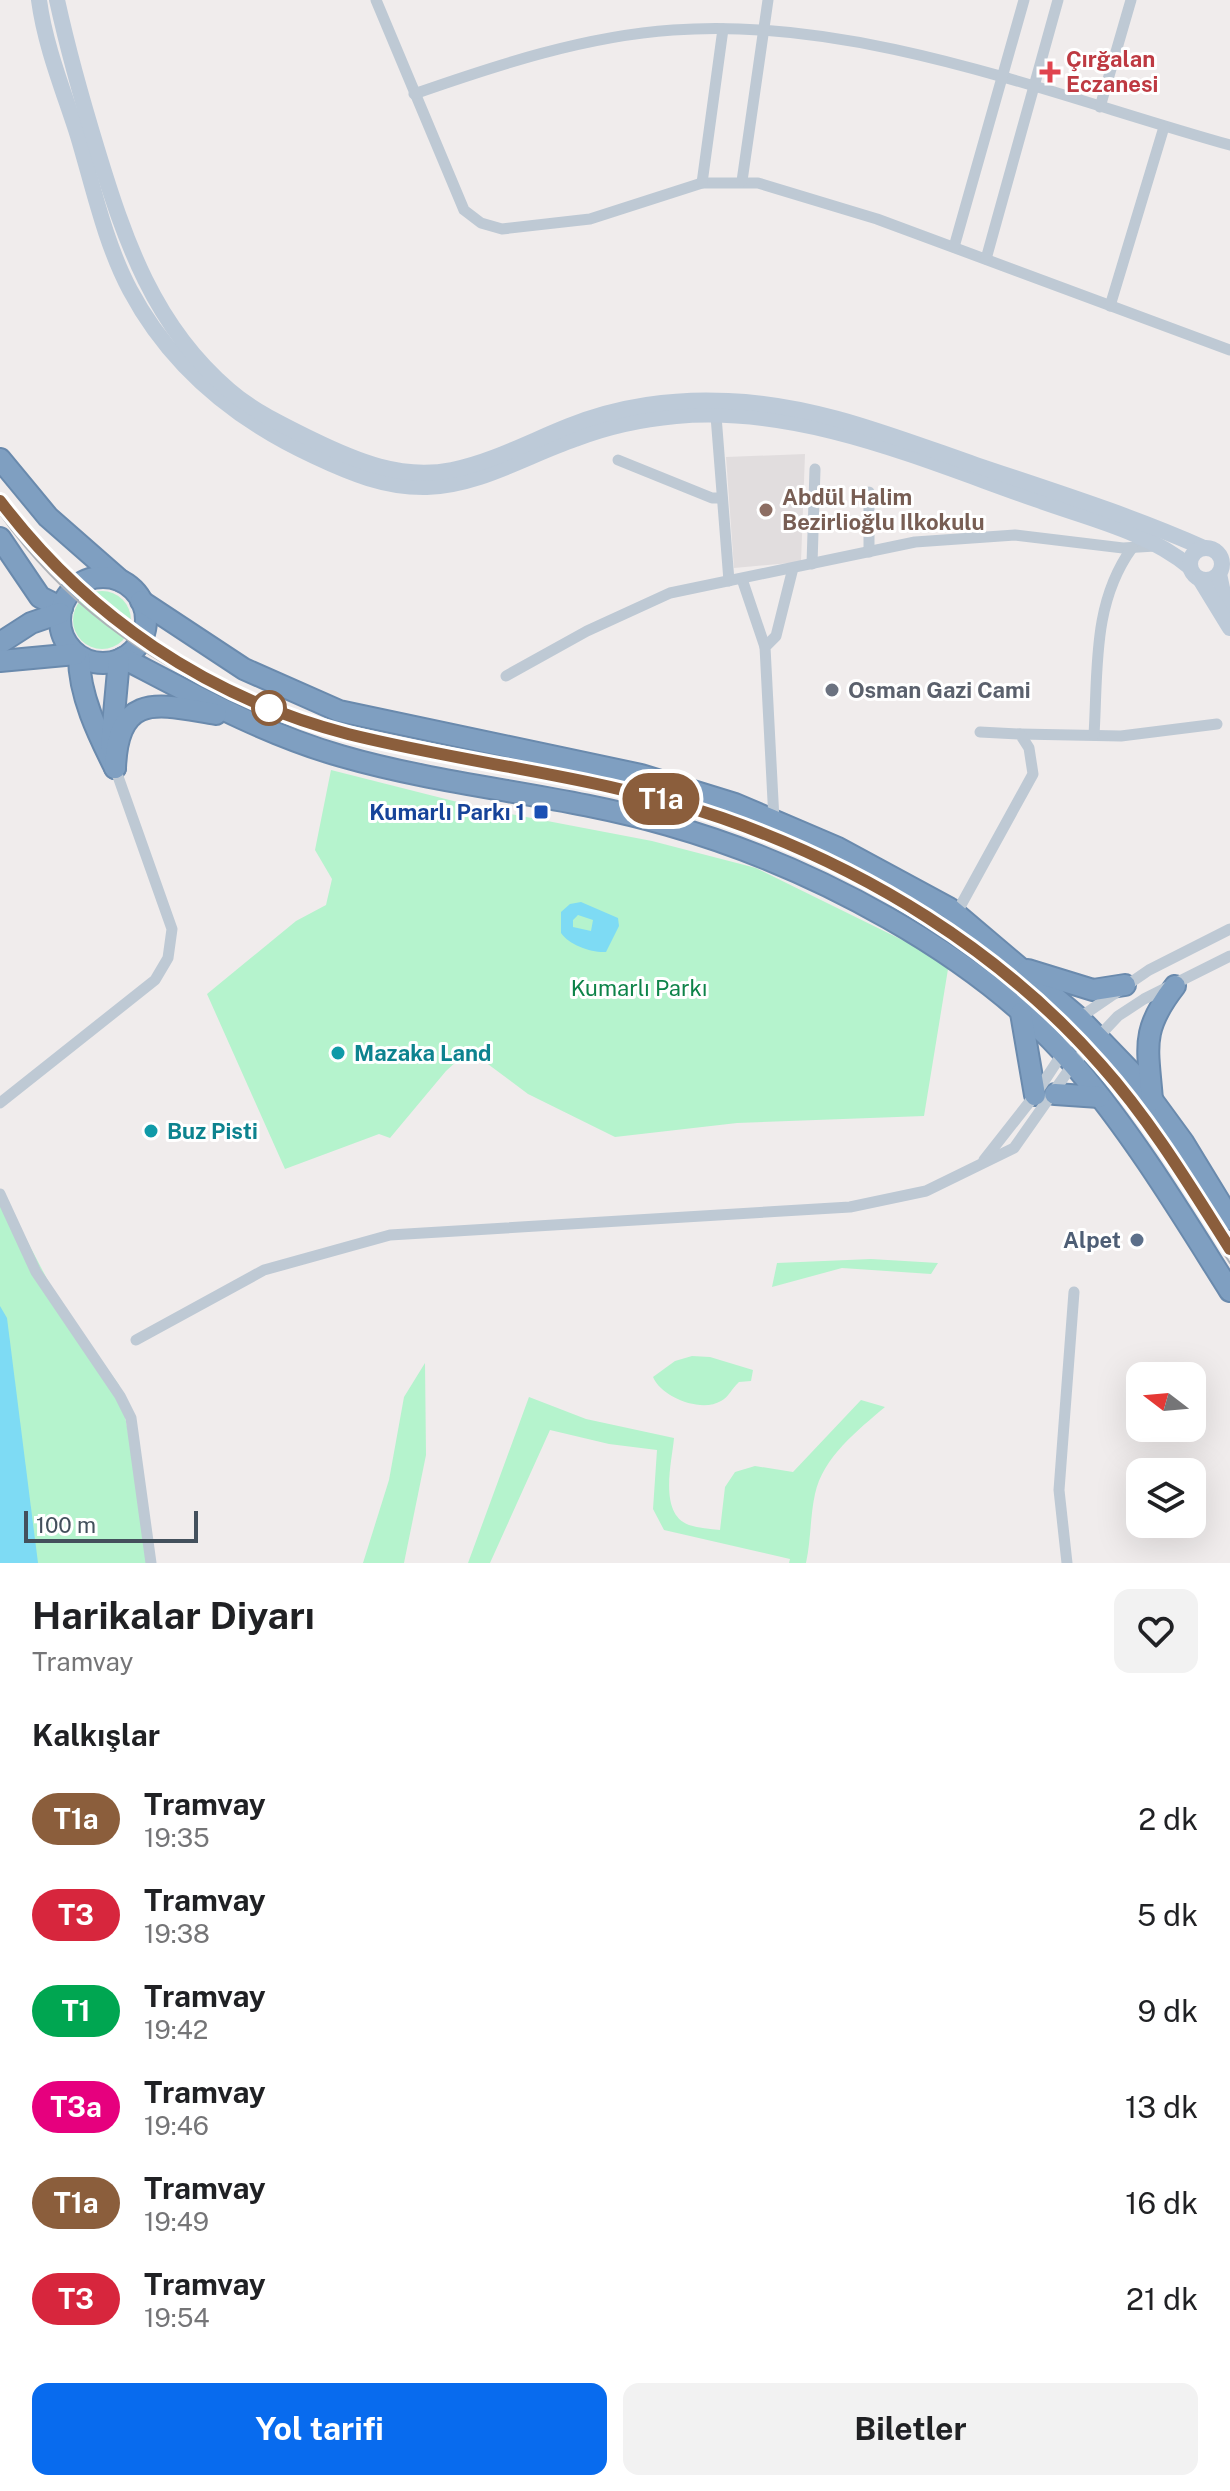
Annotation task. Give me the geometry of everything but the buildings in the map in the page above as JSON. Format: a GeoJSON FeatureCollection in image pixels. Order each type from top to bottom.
{"type":"FeatureCollection","features":[{"type":"Feature","properties":{"kind":"highway"},"geometry":{"type":"LineString","coordinates":[[0,459],[48,517],[141,601],[244,669],[339,711],[641,775],[735,804],[838,848],[956,914],[1079,1018],[1097,1037],[1152,1100],[1230,1219]]}},
{"type":"Feature","properties":{"kind":"highway"},"geometry":{"type":"LineString","coordinates":[[0,538],[40,597],[61,610]]}},
{"type":"Feature","properties":{"kind":"highway"},"geometry":{"type":"LineString","coordinates":[[115,768],[86,699],[78,655],[64,639],[61,610],[70,592],[87,580],[104,577],[121,581]]}},
{"type":"Feature","properties":{"kind":"highway"},"geometry":{"type":"LineString","coordinates":[[0,661],[78,655],[102,664],[121,659],[138,645],[144,632],[146,616],[141,601]]}},
{"type":"Feature","properties":{"kind":"highway"},"geometry":{"type":"LineString","coordinates":[[0,643],[31,623],[61,610]]}},
{"type":"Feature","properties":{"kind":"highway"},"geometry":{"type":"LineString","coordinates":[[121,659],[236,717],[341,756],[665,824],[759,854],[843,893],[922,939],[1021,1013],[1068,1059],[1099,1097],[1230,1291]]}},
{"type":"Feature","properties":{"kind":"highway"},"geometry":{"type":"LineString","coordinates":[[115,768],[111,728],[121,659]]}},
{"type":"Feature","properties":{"kind":"highway"},"geometry":{"type":"LineString","coordinates":[[115,768],[125,726],[146,707],[157,704],[236,717]]}},
{"type":"Feature","properties":{"kind":"highway"},"geometry":{"type":"LineString","coordinates":[[1020,968],[1093,990],[1125,985]]}},
{"type":"Feature","properties":{"kind":"highway"},"geometry":{"type":"LineString","coordinates":[[1152,1100],[1147,1035],[1155,1011],[1175,986]]}},
{"type":"Feature","properties":{"kind":"highway"},"geometry":{"type":"LineString","coordinates":[[1021,1013],[1045,1094],[1099,1097]]}},
{"type":"Feature","properties":{"kind":"street"},"geometry":{"type":"LineString","coordinates":[[39,0],[94,190],[129,289],[181,363],[251,423],[301,450],[367,479],[429,487],[471,479],[596,432],[687,408],[716,416],[817,427],[1002,488],[1160,546],[1195,573],[1210,580],[1219,574]]}},
{"type":"Feature","properties":{"kind":"street"},"geometry":{"type":"LineString","coordinates":[[57,0],[118,217],[142,279],[165,319],[190,353],[231,392],[270,418],[362,463],[393,471],[427,473],[454,470],[498,456],[599,415],[766,404],[836,417],[1131,518],[1218,552]]}},
{"type":"Feature","properties":{"kind":"street"},"geometry":{"type":"LineString","coordinates":[[376,0],[464,210],[488,226],[502,229],[590,219],[702,183],[742,181],[842,207],[1230,350]]}},
{"type":"Feature","properties":{"kind":"street"},"geometry":{"type":"LineString","coordinates":[[742,181],[768,0]]}},
{"type":"Feature","properties":{"kind":"street"},"geometry":{"type":"LineString","coordinates":[[954,247],[1024,0]]}},
{"type":"Feature","properties":{"kind":"street"},"geometry":{"type":"LineString","coordinates":[[986,259],[1058,0]]}},
{"type":"Feature","properties":{"kind":"street"},"geometry":{"type":"LineString","coordinates":[[1100,107],[1131,0]]}},
{"type":"Feature","properties":{"kind":"street"},"geometry":{"type":"LineString","coordinates":[[702,183],[723,29]]}},
{"type":"Feature","properties":{"kind":"street"},"geometry":{"type":"LineString","coordinates":[[414,94],[503,65],[593,43],[673,30],[762,30],[908,53],[1003,77],[1230,145]]}},
{"type":"Feature","properties":{"kind":"street"},"geometry":{"type":"LineString","coordinates":[[1110,306],[1164,127]]}},
{"type":"Feature","properties":{"kind":"street"},"geometry":{"type":"LineString","coordinates":[[716,416],[729,581]]}},
{"type":"Feature","properties":{"kind":"street"},"geometry":{"type":"LineString","coordinates":[[618,460],[712,498],[722,498]]}},
{"type":"Feature","properties":{"kind":"street"},"geometry":{"type":"LineString","coordinates":[[812,564],[815,469]]}},
{"type":"Feature","properties":{"kind":"street"},"geometry":{"type":"LineString","coordinates":[[869,492],[869,552]]}},
{"type":"Feature","properties":{"kind":"street"},"geometry":{"type":"LineString","coordinates":[[506,676],[587,631],[670,593],[915,542],[990,535],[1051,538],[1132,548],[1160,546]]}},
{"type":"Feature","properties":{"kind":"street"},"geometry":{"type":"LineString","coordinates":[[1094,735],[1103,606],[1113,575],[1132,548]]}},
{"type":"Feature","properties":{"kind":"street"},"geometry":{"type":"LineString","coordinates":[[1218,552],[1195,552],[1195,573],[1230,627]]}},
{"type":"Feature","properties":{"kind":"street"},"geometry":{"type":"LineString","coordinates":[[1218,552],[1222,564],[1219,574],[1230,627]]}},
{"type":"Feature","properties":{"kind":"street"},"geometry":{"type":"LineString","coordinates":[[765,647],[776,636],[793,568]]}},
{"type":"Feature","properties":{"kind":"street"},"geometry":{"type":"LineString","coordinates":[[742,579],[765,647],[774,820]]}},
{"type":"Feature","properties":{"kind":"street"},"geometry":{"type":"LineString","coordinates":[[980,732],[1121,736],[1217,724]]}},
{"type":"Feature","properties":{"kind":"street"},"geometry":{"type":"LineString","coordinates":[[956,914],[1031,782],[1032,756],[1020,734]]}},
{"type":"Feature","properties":{"kind":"street"},"geometry":{"type":"LineString","coordinates":[[0,1103],[149,987],[168,958],[172,929],[115,768]]}},
{"type":"Feature","properties":{"kind":"street"},"geometry":{"type":"LineString","coordinates":[[136,1340],[264,1270],[372,1238],[861,1206],[934,1188],[1014,1148],[1068,1059],[1079,1018],[1125,985],[1230,929]]}},
{"type":"Feature","properties":{"kind":"street"},"geometry":{"type":"LineString","coordinates":[[982,1162],[1045,1094],[1068,1059],[1130,1007],[1230,956]]}},
{"type":"Feature","properties":{"kind":"street"},"geometry":{"type":"LineString","coordinates":[[0,1194],[36,1272],[120,1396],[131,1418],[151,1563]]}},
{"type":"Feature","properties":{"kind":"street"},"geometry":{"type":"LineString","coordinates":[[1067,1563],[1059,1490],[1074,1292]]}},
{"type":"Feature","properties":{"kind":"shaded area","name":"Abdül Halim Bezirlioğlu Ilkokulu"},"geometry":{"type":"Polygon","coordinates":[[[805,454],[801,562],[734,568],[726,457],[805,454]]]}},
{"type":"Feature","properties":{"kind":"green space"},"geometry":{"type":"Polygon","coordinates":[[[102,591],[123,599],[131,620],[123,641],[102,649],[81,641],[73,620],[81,599],[102,591]]]}},
{"type":"Feature","properties":{"kind":"green space","name":"Kumarlı Parkı"},"geometry":{"type":"Polygon","coordinates":[[[331,770],[489,810],[652,841],[756,868],[949,963],[924,1116],[737,1123],[615,1137],[528,1094],[469,1050],[446,1071],[390,1138],[379,1134],[285,1169],[207,994],[296,921],[326,905],[332,879],[315,850],[331,770]]]}},
{"type":"Feature","properties":{"kind":"green space"},"geometry":{"type":"Polygon","coordinates":[[[0,1189],[57,1298],[119,1385],[153,1563],[0,1563],[0,1189]]]}},
{"type":"Feature","properties":{"kind":"green space"},"geometry":{"type":"Polygon","coordinates":[[[871,1259],[938,1263],[931,1274],[842,1268],[772,1287],[777,1263],[871,1259]]]}},
{"type":"Feature","properties":{"kind":"green space"},"geometry":{"type":"Polygon","coordinates":[[[692,1356],[710,1357],[753,1370],[751,1381],[739,1382],[724,1399],[713,1404],[682,1401],[664,1391],[653,1377],[675,1361],[692,1356]]]}},
{"type":"Feature","properties":{"kind":"green space"},"geometry":{"type":"Polygon","coordinates":[[[425,1363],[426,1455],[404,1563],[363,1563],[389,1480],[404,1397],[425,1363]]]}},
{"type":"Feature","properties":{"kind":"green space"},"geometry":{"type":"Polygon","coordinates":[[[529,1397],[586,1419],[674,1438],[669,1486],[673,1510],[679,1519],[689,1525],[720,1530],[725,1487],[735,1472],[755,1466],[793,1472],[861,1400],[885,1407],[843,1445],[819,1481],[806,1563],[789,1563],[790,1559],[664,1530],[653,1509],[657,1450],[609,1444],[550,1430],[490,1563],[468,1563],[529,1397]]]}},
{"type":"Feature","properties":{"kind":"water"},"geometry":{"type":"Polygon","coordinates":[[[581,902],[618,918],[619,926],[606,952],[581,947],[561,933],[561,912],[570,904],[581,902]],[[578,915],[573,920],[573,927],[591,931],[593,920],[578,915]]]}},
{"type":"Feature","properties":{"kind":"water"},"geometry":{"type":"Polygon","coordinates":[[[0,1306],[7,1318],[38,1563],[0,1563],[0,1306]]]}},
{"type":"Feature","properties":{"kind":"tram line","name":"T1a"},"geometry":{"type":"LineString","coordinates":[[0,501],[43,554],[109,617],[172,660],[245,698],[347,733],[593,783],[690,808],[795,846],[911,906],[1002,972],[1087,1049],[1145,1120],[1230,1249]]}},
{"type":"Feature","properties":{"kind":"tram line"},"geometry":{"type":"LineString","coordinates":[[0,514],[81,603],[172,667],[271,712],[376,744],[595,791],[704,819],[810,859],[901,907],[986,966],[1026,1000],[1099,1073],[1157,1149],[1230,1263]]}},
{"type":"Feature","properties":{"kind":"place","name":"Çırğalan Eczanesi"},"geometry":{"type":"Point","coordinates":[1050,72]}},
{"type":"Feature","properties":{"kind":"place","name":"Abdül Halim Bezirlioğlu Ilkokulu"},"geometry":{"type":"Point","coordinates":[766,510]}},
{"type":"Feature","properties":{"kind":"place","name":"Osman Gazi Cami"},"geometry":{"type":"Point","coordinates":[832,690]}},
{"type":"Feature","properties":{"kind":"place","name":"Kumarlı Parkı 1"},"geometry":{"type":"Point","coordinates":[541,812]}},
{"type":"Feature","properties":{"kind":"place","name":"Mazaka Land"},"geometry":{"type":"Point","coordinates":[338,1053]}},
{"type":"Feature","properties":{"kind":"place","name":"Buz Pisti"},"geometry":{"type":"Point","coordinates":[151,1131]}},
{"type":"Feature","properties":{"kind":"place","name":"Alpet"},"geometry":{"type":"Point","coordinates":[1137,1240]}}]}
